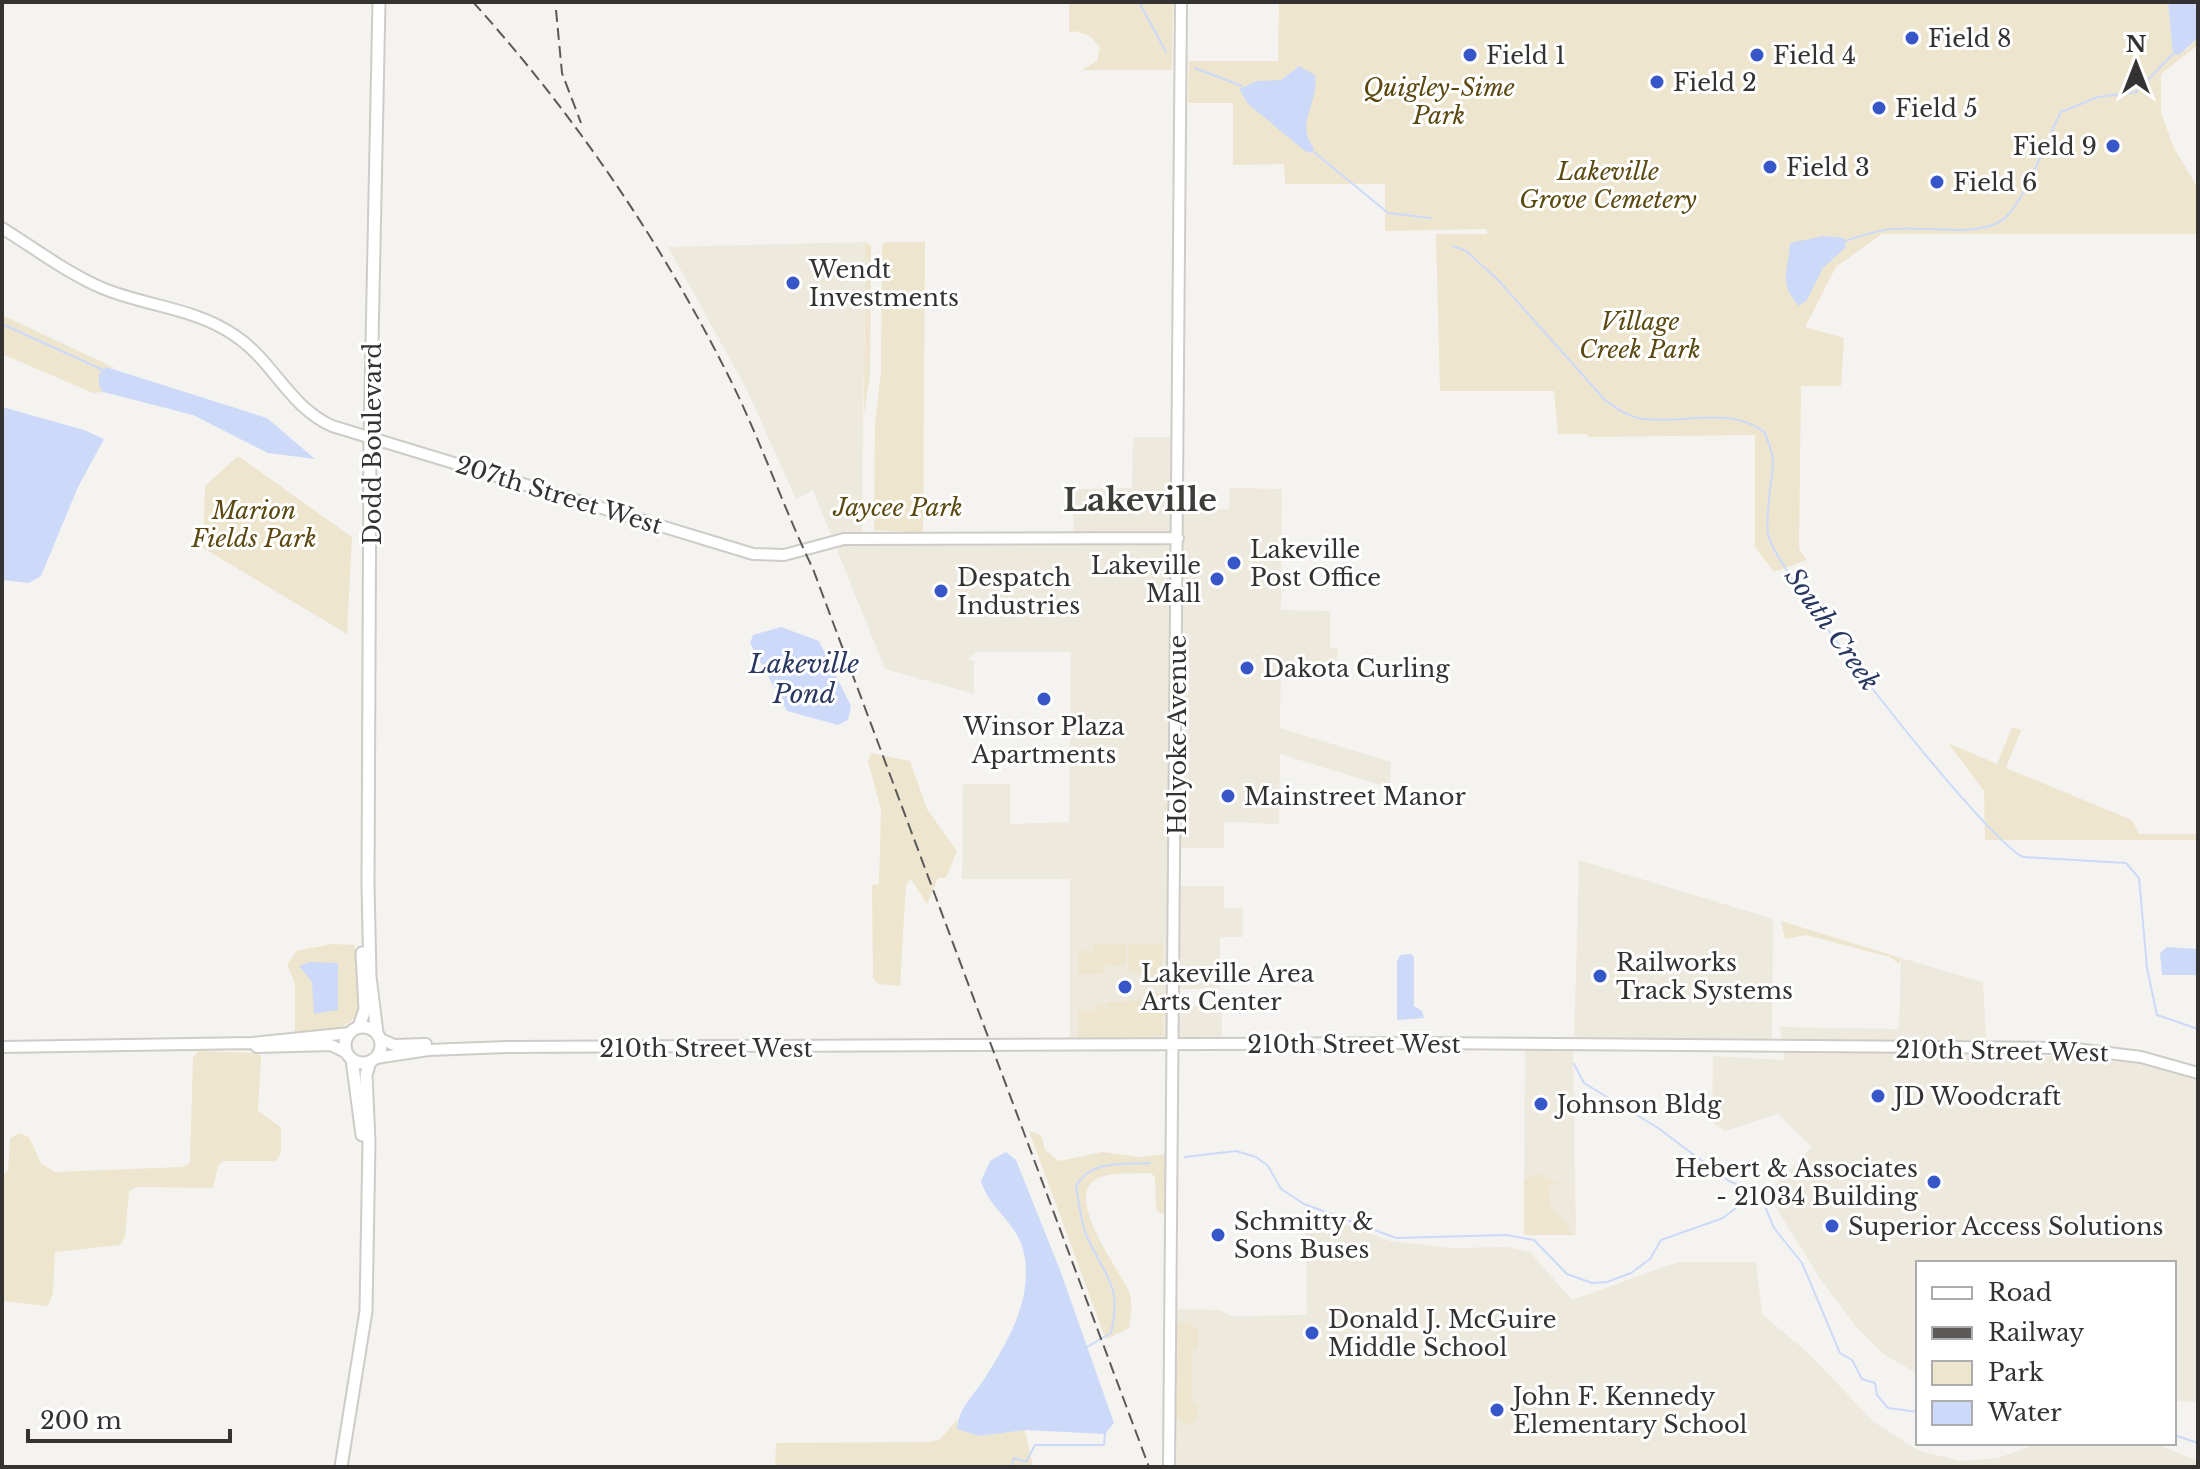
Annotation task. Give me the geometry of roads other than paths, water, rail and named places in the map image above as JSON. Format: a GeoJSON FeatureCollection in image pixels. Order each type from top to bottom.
{"type":"FeatureCollection","features":[{"type":"Feature","properties":{"kind":"main road","name":"Dodd Boulevard"},"geometry":{"type":"LineString","coordinates":[[379,2],[370,439],[368,885],[370,977],[379,1036]]}},
{"type":"Feature","properties":{"kind":"main road","name":"Dodd Boulevard"},"geometry":{"type":"LineString","coordinates":[[350,1056],[345,1042],[365,1009],[362,949],[368,885]]}},
{"type":"Feature","properties":{"kind":"main road"},"geometry":{"type":"LineString","coordinates":[[341,1467],[366,1311],[369,1130],[366,1079],[379,1036],[354,1030]]}},
{"type":"Feature","properties":{"kind":"main road"},"geometry":{"type":"LineString","coordinates":[[366,1192],[350,1056],[373,1060]]}},
{"type":"Feature","properties":{"kind":"street","name":"Holyoke Avenue"},"geometry":{"type":"LineString","coordinates":[[1169,1467],[1181,2]]}},
{"type":"Feature","properties":{"kind":"street","name":"207th Street West"},"geometry":{"type":"LineString","coordinates":[[2,228],[101,288],[206,320],[226,330],[256,353],[308,413],[370,439],[758,556],[784,555],[844,539],[1178,538]]}},
{"type":"Feature","properties":{"kind":"street"},"geometry":{"type":"LineString","coordinates":[[2,1047],[253,1043],[354,1030]]}},
{"type":"Feature","properties":{"kind":"street","name":"210th Street West"},"geometry":{"type":"LineString","coordinates":[[379,1036],[394,1045],[507,1047],[1174,1044],[2068,1048],[2133,1055],[2198,1073]]}},
{"type":"Feature","properties":{"kind":"street"},"geometry":{"type":"LineString","coordinates":[[253,1043],[257,1047],[331,1045],[350,1056]]}},
{"type":"Feature","properties":{"kind":"street","name":"210th Street West"},"geometry":{"type":"LineString","coordinates":[[373,1060],[428,1050],[507,1047]]}},
{"type":"Feature","properties":{"kind":"water"},"geometry":{"type":"Polygon","coordinates":[[[2168,2],[2194,2],[2198,11],[2198,38],[2179,55],[2173,54],[2168,2]]]}},
{"type":"Feature","properties":{"kind":"water"},"geometry":{"type":"Polygon","coordinates":[[[1299,66],[1315,75],[1316,85],[1306,130],[1314,148],[1312,153],[1305,151],[1248,104],[1239,89],[1257,81],[1281,80],[1299,66]]]}},
{"type":"Feature","properties":{"kind":"water"},"geometry":{"type":"Polygon","coordinates":[[[1824,236],[1844,238],[1846,247],[1823,268],[1807,300],[1799,306],[1786,283],[1790,243],[1824,236]]]}},
{"type":"Feature","properties":{"kind":"water"},"geometry":{"type":"Polygon","coordinates":[[[106,367],[267,418],[315,459],[268,453],[193,415],[103,392],[99,386],[99,374],[106,367]]]}},
{"type":"Feature","properties":{"kind":"water"},"geometry":{"type":"Polygon","coordinates":[[[2,407],[84,430],[104,439],[78,487],[41,576],[29,583],[2,580],[2,407]]]}},
{"type":"Feature","properties":{"kind":"water","name":"Lakeville Pond"},"geometry":{"type":"Polygon","coordinates":[[[781,627],[819,641],[851,706],[848,720],[838,725],[787,711],[750,643],[753,635],[781,627]]]}},
{"type":"Feature","properties":{"kind":"water"},"geometry":{"type":"Polygon","coordinates":[[[2167,947],[2198,949],[2198,975],[2162,975],[2160,953],[2167,947]]]}},
{"type":"Feature","properties":{"kind":"water"},"geometry":{"type":"Polygon","coordinates":[[[1411,954],[1414,957],[1414,1006],[1422,1011],[1424,1018],[1397,1020],[1397,962],[1400,955],[1411,954]]]}},
{"type":"Feature","properties":{"kind":"water"},"geometry":{"type":"Polygon","coordinates":[[[310,962],[338,963],[338,1010],[314,1014],[312,982],[299,966],[310,962]]]}},
{"type":"Feature","properties":{"kind":"water"},"geometry":{"type":"Polygon","coordinates":[[[1006,1152],[1016,1160],[1060,1270],[1114,1423],[1105,1434],[1025,1430],[979,1436],[957,1429],[963,1409],[1010,1335],[1022,1302],[1026,1267],[1023,1249],[1008,1222],[989,1199],[981,1181],[990,1161],[1006,1152]]]}},
{"type":"Feature","properties":{"kind":"waterway","name":"South Creek"},"geometry":{"type":"LineString","coordinates":[[1139,2],[1166,52]]}},
{"type":"Feature","properties":{"kind":"waterway"},"geometry":{"type":"LineString","coordinates":[[1845,241],[1887,230],[1969,230],[1996,223],[2015,206],[2061,112],[2098,97],[2136,92],[2173,54]]}},
{"type":"Feature","properties":{"kind":"waterway","name":"South Creek"},"geometry":{"type":"LineString","coordinates":[[1195,68],[1242,86]]}},
{"type":"Feature","properties":{"kind":"waterway","name":"South Creek"},"geometry":{"type":"LineString","coordinates":[[1314,152],[1388,213],[1431,218]]}},
{"type":"Feature","properties":{"kind":"waterway","name":"South Creek"},"geometry":{"type":"LineString","coordinates":[[1453,246],[1466,251],[1498,280],[1605,400],[1620,410],[1638,418],[1654,420],[1737,420],[1752,424],[1765,433],[1773,462],[1768,534],[1779,558],[1842,649],[1928,758],[2002,840],[2023,857],[2126,863],[2139,878],[2147,968],[2157,1015],[2198,1029]]}},
{"type":"Feature","properties":{"kind":"waterway"},"geometry":{"type":"LineString","coordinates":[[2,324],[103,370]]}},
{"type":"Feature","properties":{"kind":"waterway"},"geometry":{"type":"LineString","coordinates":[[1574,1064],[1584,1083],[1658,1128],[1729,1181],[1751,1191],[1764,1204],[1774,1228],[1802,1263],[1840,1353],[1852,1360],[1862,1379],[1875,1383],[1877,1395],[1888,1408],[1916,1412]]}},
{"type":"Feature","properties":{"kind":"waterway"},"geometry":{"type":"LineString","coordinates":[[1185,1157],[1236,1151],[1256,1157],[1268,1166],[1281,1189],[1304,1204],[1396,1238],[1506,1235],[1534,1240],[1567,1274],[1592,1283],[1607,1282],[1631,1273],[1650,1259],[1661,1240],[1723,1218],[1754,1194]]}},
{"type":"Feature","properties":{"kind":"waterway"},"geometry":{"type":"LineString","coordinates":[[1087,1347],[1111,1333],[1115,1304],[1110,1282],[1085,1231],[1076,1186],[1082,1177],[1099,1167],[1150,1163]]}},
{"type":"Feature","properties":{"kind":"waterway"},"geometry":{"type":"LineString","coordinates":[[1011,1467],[1014,1458],[1026,1462],[1035,1445],[1104,1445],[1105,1433]]}},
{"type":"Feature","properties":{"kind":"waterway"},"geometry":{"type":"LineString","coordinates":[[2176,1436],[2198,1443]]}},
{"type":"Feature","properties":{"kind":"waterway"},"geometry":{"type":"LineString","coordinates":[[996,1467],[1002,1467]]}},
{"type":"Feature","properties":{"kind":"railway"},"geometry":{"type":"LineString","coordinates":[[473,2],[547,89],[614,182],[676,279],[741,402],[813,569],[1149,1467]]}},
{"type":"Feature","properties":{"kind":"railway"},"geometry":{"type":"LineString","coordinates":[[556,10],[562,73],[581,123]]}},
{"type":"Feature","properties":{"kind":"place","name":"Field 8"},"geometry":{"type":"Point","coordinates":[1912,38]}},
{"type":"Feature","properties":{"kind":"place","name":"Field 1"},"geometry":{"type":"Point","coordinates":[1470,55]}},
{"type":"Feature","properties":{"kind":"place","name":"Field 4"},"geometry":{"type":"Point","coordinates":[1757,55]}},
{"type":"Feature","properties":{"kind":"place","name":"Field 2"},"geometry":{"type":"Point","coordinates":[1657,82]}},
{"type":"Feature","properties":{"kind":"place","name":"Field 5"},"geometry":{"type":"Point","coordinates":[1879,108]}},
{"type":"Feature","properties":{"kind":"place","name":"Field 9"},"geometry":{"type":"Point","coordinates":[2113,146]}},
{"type":"Feature","properties":{"kind":"place","name":"Field 3"},"geometry":{"type":"Point","coordinates":[1770,167]}},
{"type":"Feature","properties":{"kind":"place","name":"Field 6"},"geometry":{"type":"Point","coordinates":[1937,182]}},
{"type":"Feature","properties":{"kind":"place","name":"Wendt Investments"},"geometry":{"type":"Point","coordinates":[793,283]}},
{"type":"Feature","properties":{"kind":"place","name":"Lakeville Post Office"},"geometry":{"type":"Point","coordinates":[1234,563]}},
{"type":"Feature","properties":{"kind":"place","name":"Lakeville Mall"},"geometry":{"type":"Point","coordinates":[1217,579]}},
{"type":"Feature","properties":{"kind":"place","name":"Despatch Industries"},"geometry":{"type":"Point","coordinates":[941,591]}},
{"type":"Feature","properties":{"kind":"place","name":"Dakota Curling"},"geometry":{"type":"Point","coordinates":[1247,668]}},
{"type":"Feature","properties":{"kind":"place","name":"Winsor Plaza Apartments"},"geometry":{"type":"Point","coordinates":[1044,699]}},
{"type":"Feature","properties":{"kind":"place","name":"Mainstreet Manor"},"geometry":{"type":"Point","coordinates":[1228,796]}},
{"type":"Feature","properties":{"kind":"place","name":"Railworks Track Systems"},"geometry":{"type":"Point","coordinates":[1600,976]}},
{"type":"Feature","properties":{"kind":"place","name":"Lakeville Area Arts Center"},"geometry":{"type":"Point","coordinates":[1125,987]}},
{"type":"Feature","properties":{"kind":"place","name":"JD Woodcraft"},"geometry":{"type":"Point","coordinates":[1878,1096]}},
{"type":"Feature","properties":{"kind":"place","name":"Johnson Bldg"},"geometry":{"type":"Point","coordinates":[1541,1104]}},
{"type":"Feature","properties":{"kind":"place","name":"Hebert & Associates - 21034 Building"},"geometry":{"type":"Point","coordinates":[1934,1182]}},
{"type":"Feature","properties":{"kind":"place","name":"Superior Access Solutions"},"geometry":{"type":"Point","coordinates":[1832,1226]}},
{"type":"Feature","properties":{"kind":"place","name":"Schmitty & Sons Buses"},"geometry":{"type":"Point","coordinates":[1218,1235]}},
{"type":"Feature","properties":{"kind":"place","name":"Donald J. McGuire Middle School"},"geometry":{"type":"Point","coordinates":[1312,1333]}},
{"type":"Feature","properties":{"kind":"place","name":"John F. Kennedy Elementary School"},"geometry":{"type":"Point","coordinates":[1497,1410]}},
{"type":"Feature","properties":{"kind":"district","name":"Lakeville"},"geometry":{"type":"Point","coordinates":[1140,500]}},
{"type":"Feature","properties":{"kind":"park label","name":"Quigley-Sime Park"},"geometry":{"type":"Point","coordinates":[1439,101]}},
{"type":"Feature","properties":{"kind":"park label","name":"Lakeville Grove Cemetery"},"geometry":{"type":"Point","coordinates":[1608,185]}},
{"type":"Feature","properties":{"kind":"park label","name":"Village Creek Park"},"geometry":{"type":"Point","coordinates":[1640,335]}},
{"type":"Feature","properties":{"kind":"park label","name":"Jaycee Park"},"geometry":{"type":"Point","coordinates":[898,507]}},
{"type":"Feature","properties":{"kind":"park label","name":"Marion Fields Park"},"geometry":{"type":"Point","coordinates":[254,524]}}]}
